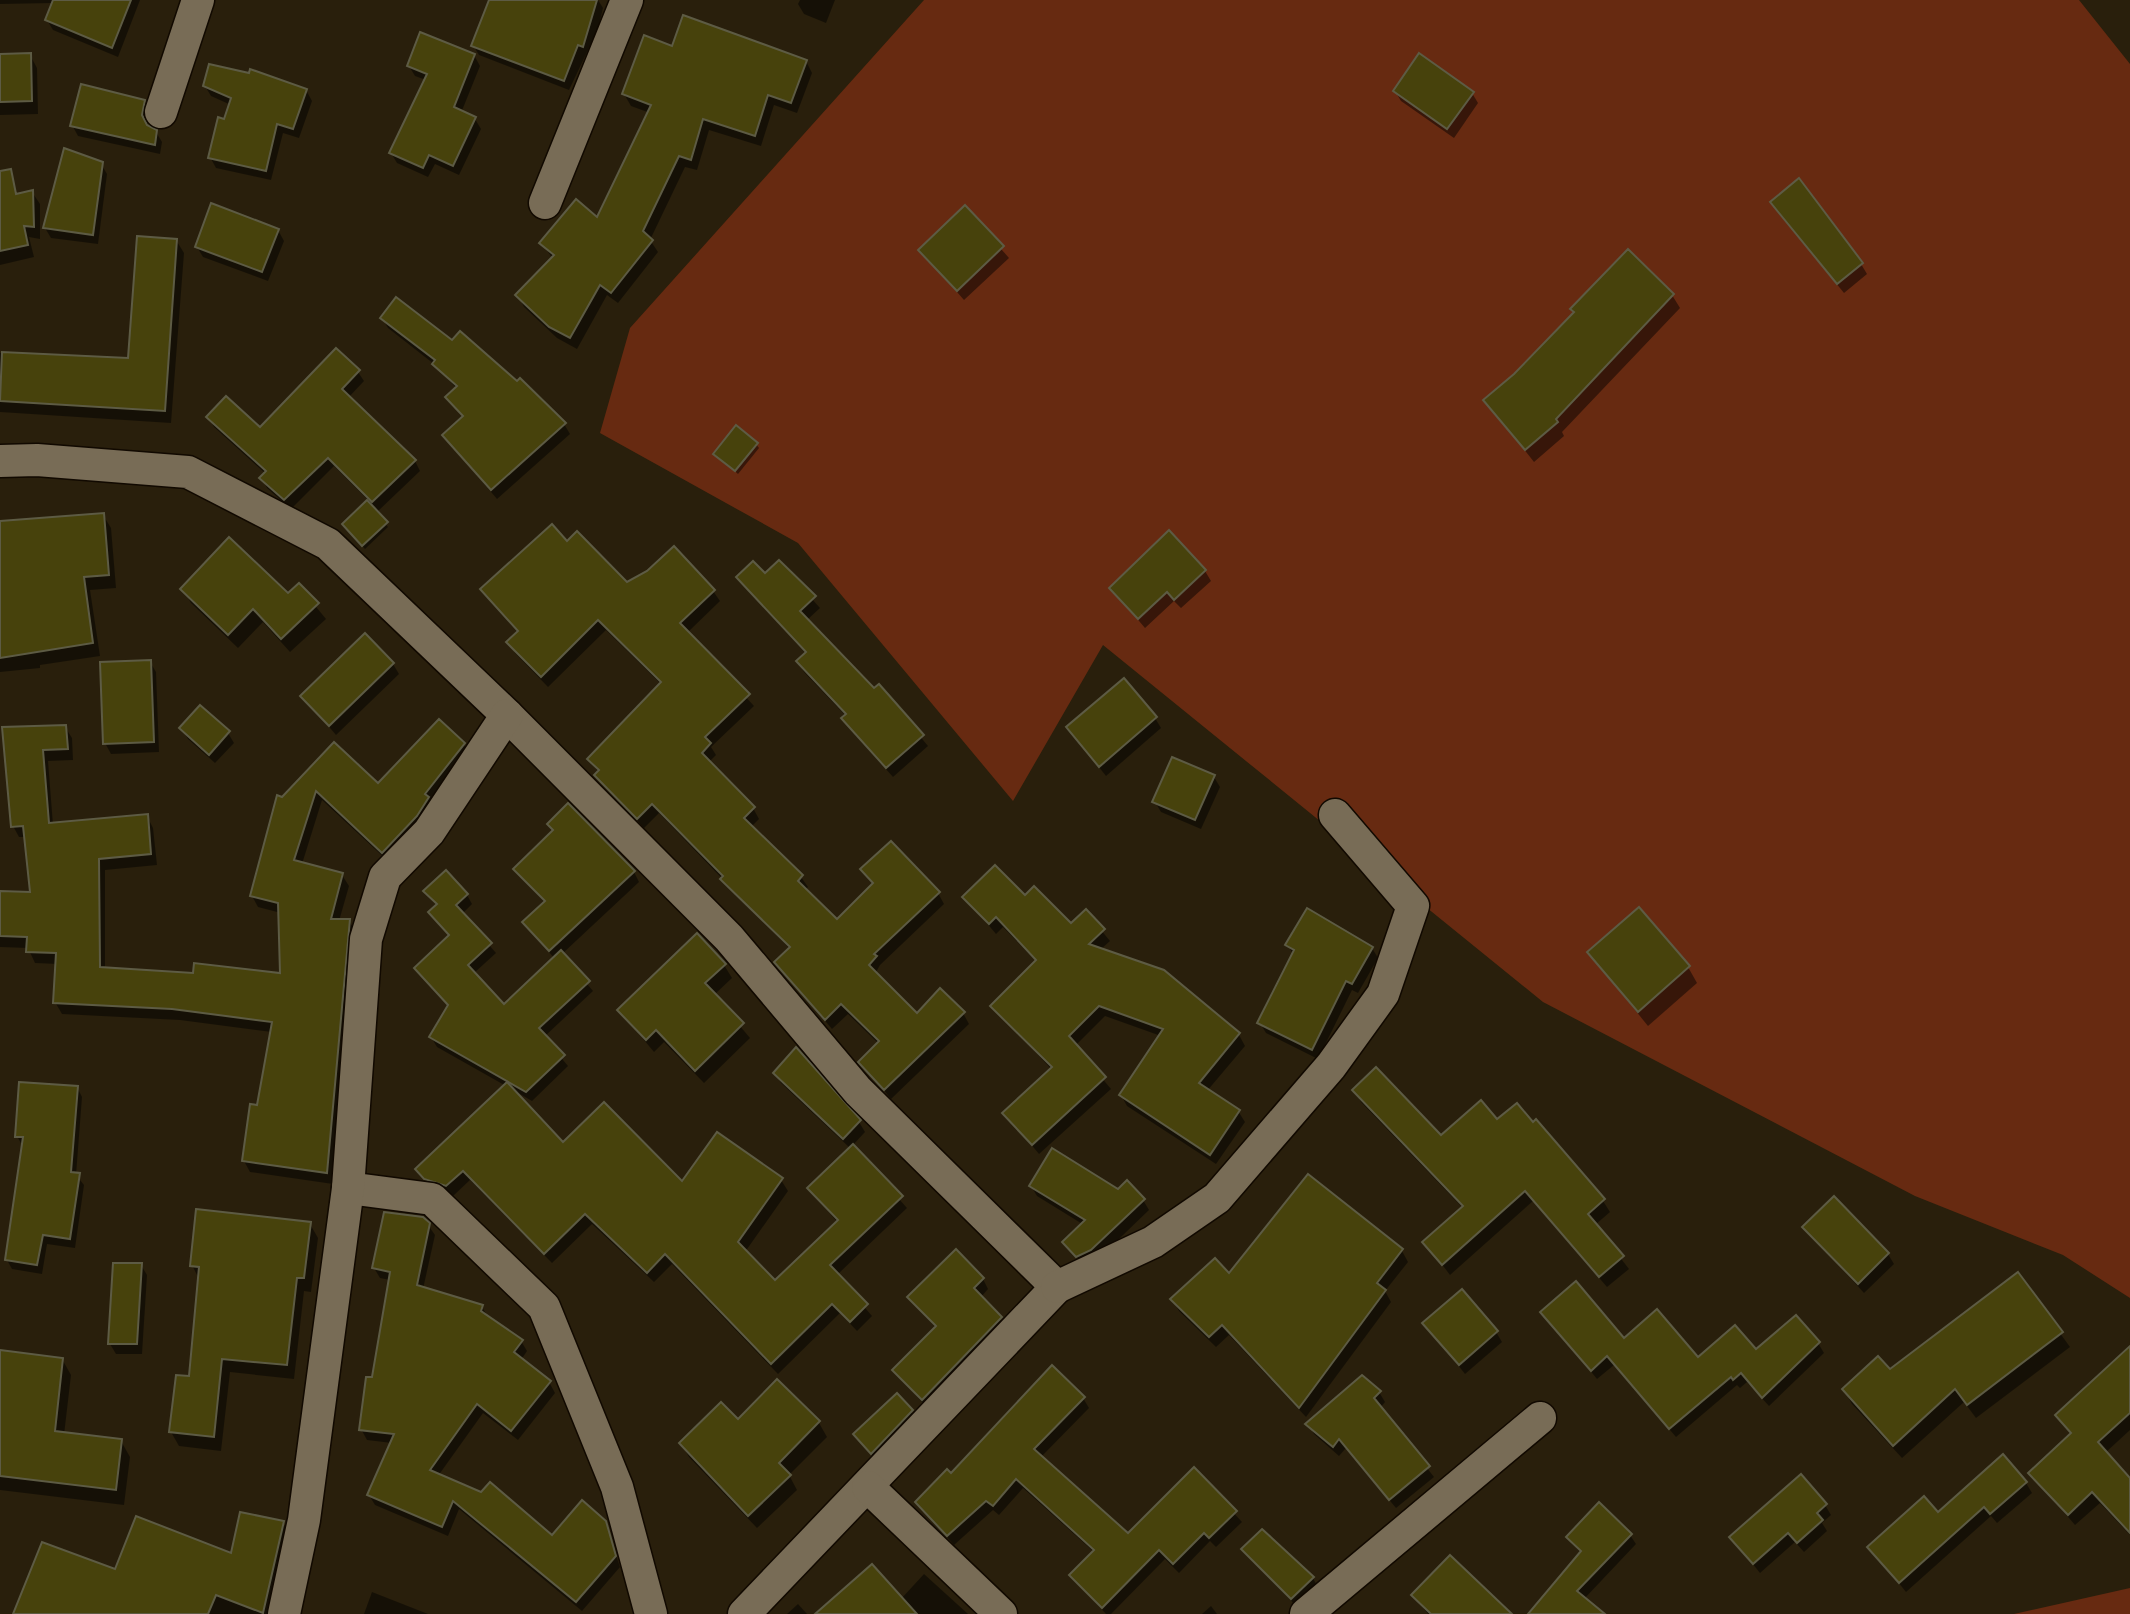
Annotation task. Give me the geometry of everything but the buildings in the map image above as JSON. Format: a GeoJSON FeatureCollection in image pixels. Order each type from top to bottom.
{"type":"FeatureCollection","features":[{"type":"Feature","properties":{"kind":"street"},"geometry":{"type":"LineString","coordinates":[[161,112],[198,0]]}},
{"type":"Feature","properties":{"kind":"street"},"geometry":{"type":"LineString","coordinates":[[545,203],[627,0]]}},
{"type":"Feature","properties":{"kind":"street"},"geometry":{"type":"LineString","coordinates":[[0,461],[37,460],[188,472],[328,544],[507,715],[729,938],[858,1091],[1057,1287]]}},
{"type":"Feature","properties":{"kind":"street"},"geometry":{"type":"LineString","coordinates":[[284,1614],[304,1520],[348,1188],[366,939],[385,877],[429,832],[507,715]]}},
{"type":"Feature","properties":{"kind":"street"},"geometry":{"type":"LineString","coordinates":[[744,1614],[1057,1287],[1153,1242],[1217,1198],[1331,1066],[1383,994],[1413,906],[1335,815]]}},
{"type":"Feature","properties":{"kind":"street"},"geometry":{"type":"LineString","coordinates":[[348,1188],[432,1199],[544,1307],[617,1487],[651,1614]]}},
{"type":"Feature","properties":{"kind":"street"},"geometry":{"type":"LineString","coordinates":[[1306,1614],[1540,1418]]}},
{"type":"Feature","properties":{"kind":"street"},"geometry":{"type":"LineString","coordinates":[[868,1487],[1001,1614]]}},
{"type":"Feature","properties":{"kind":"shaded area"},"geometry":{"type":"Polygon","coordinates":[[[924,0],[2079,0],[2130,64],[2130,1298],[2063,1255],[1915,1196],[1543,1002],[1103,645],[1013,801],[798,543],[600,433],[630,328],[924,0]]]}},
{"type":"Feature","properties":{"kind":"shaded area"},"geometry":{"type":"Polygon","coordinates":[[[2130,1588],[2130,1614],[2014,1614],[2130,1588]]]}}]}
